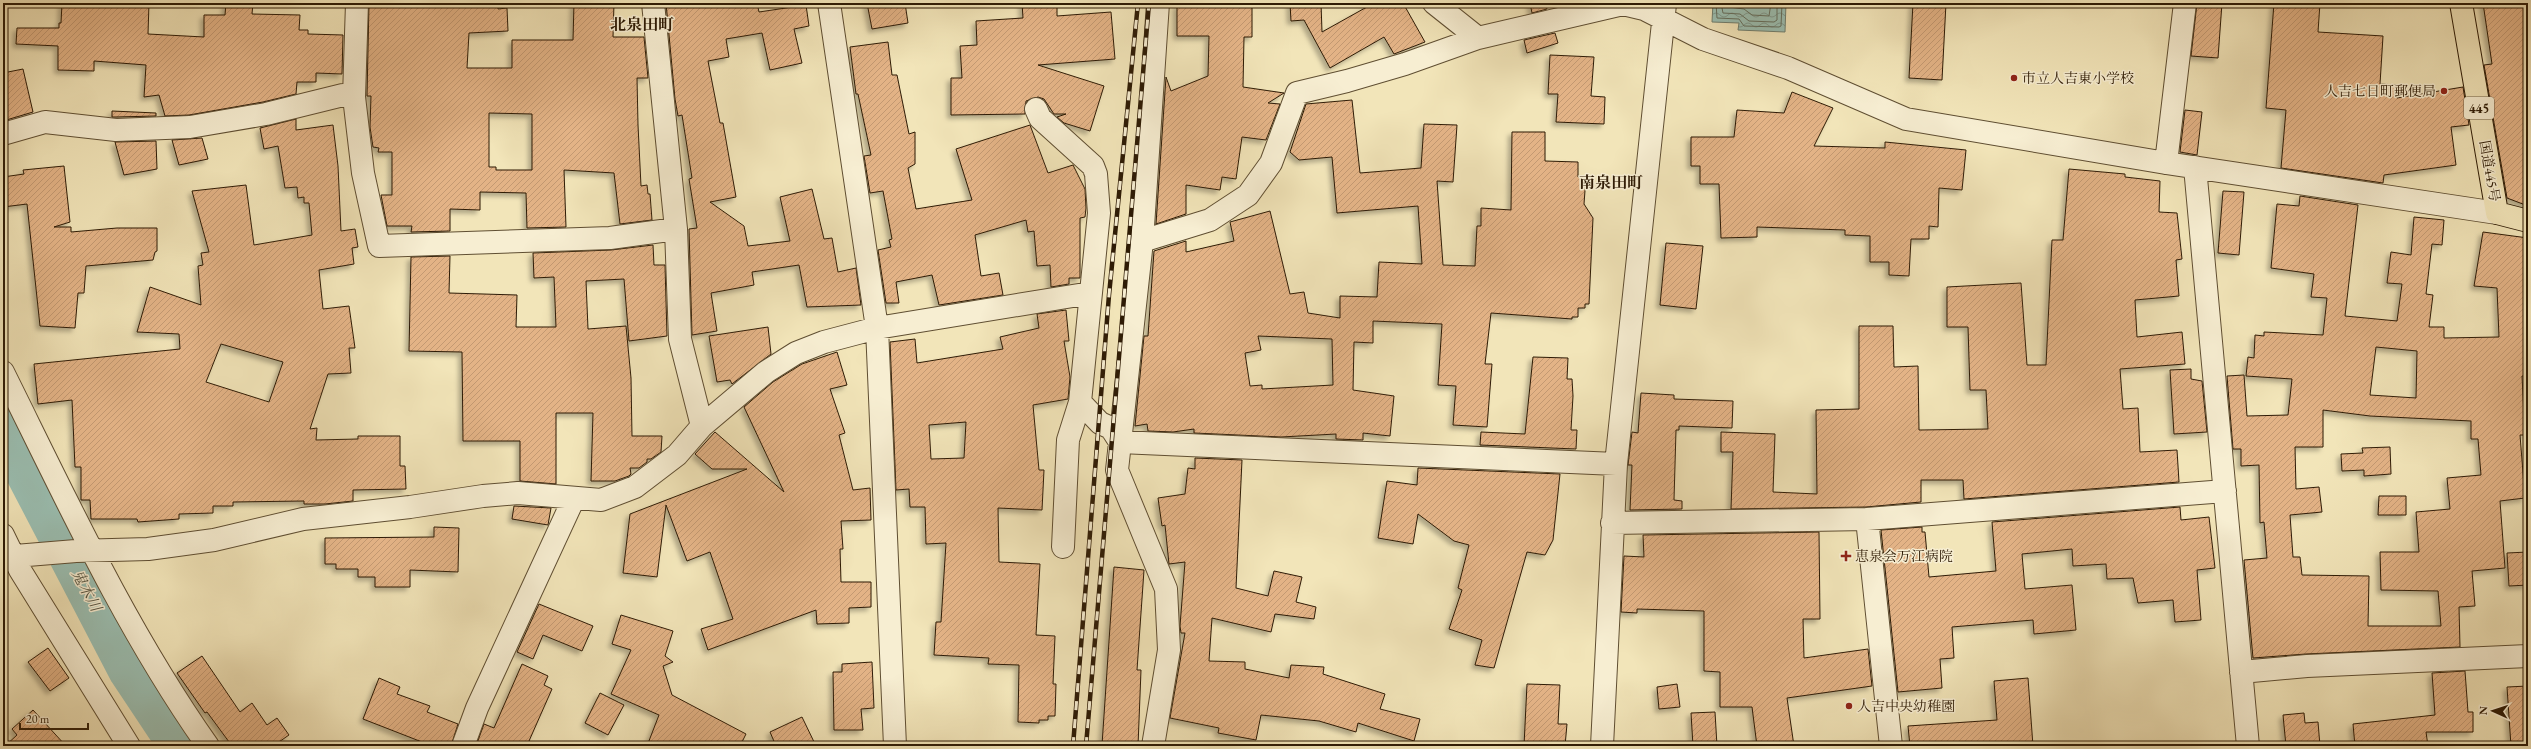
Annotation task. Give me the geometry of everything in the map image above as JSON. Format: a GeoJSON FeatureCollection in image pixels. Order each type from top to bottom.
{"type":"FeatureCollection","features":[{"type":"Feature","properties":{"kind":"highway","name":"国道445号"},"geometry":{"type":"LineString","coordinates":[[2461,3],[2497,213],[2528,221]]}},
{"type":"Feature","properties":{"kind":"street"},"geometry":{"type":"LineString","coordinates":[[357,3],[354,97],[363,173],[379,246],[610,238],[676,229]]}},
{"type":"Feature","properties":{"kind":"street"},"geometry":{"type":"LineString","coordinates":[[653,3],[676,229],[680,339],[702,426]]}},
{"type":"Feature","properties":{"kind":"street"},"geometry":{"type":"LineString","coordinates":[[829,3],[877,328],[895,746]]}},
{"type":"Feature","properties":{"kind":"street"},"geometry":{"type":"LineString","coordinates":[[1153,746],[1169,650],[1166,589],[1117,470],[1142,241],[1158,3]]}},
{"type":"Feature","properties":{"kind":"street"},"geometry":{"type":"LineString","coordinates":[[1434,3],[1478,38]]}},
{"type":"Feature","properties":{"kind":"street"},"geometry":{"type":"LineString","coordinates":[[2166,163],[2185,3]]}},
{"type":"Feature","properties":{"kind":"street"},"geometry":{"type":"LineString","coordinates":[[1142,241],[1210,220],[1248,195],[1271,163],[1297,93],[1348,81],[1398,66],[1478,38],[1623,4],[1644,9],[1664,11],[1703,39],[1788,68],[1906,119],[2166,163],[2497,213]]}},
{"type":"Feature","properties":{"kind":"street"},"geometry":{"type":"LineString","coordinates":[[1602,746],[1616,464],[1664,11]]}},
{"type":"Feature","properties":{"kind":"street"},"geometry":{"type":"LineString","coordinates":[[3,134],[45,122],[116,130],[190,127],[266,114],[343,95],[354,97]]}},
{"type":"Feature","properties":{"kind":"street"},"geometry":{"type":"LineString","coordinates":[[1036,109],[1040,118],[1093,166],[1096,174],[1099,213],[1080,402],[1068,440],[1063,547]]}},
{"type":"Feature","properties":{"kind":"street"},"geometry":{"type":"LineString","coordinates":[[2195,167],[2248,746]]}},
{"type":"Feature","properties":{"kind":"street"},"geometry":{"type":"LineString","coordinates":[[13,556],[84,551],[148,549],[214,540],[303,519],[410,507],[483,496],[518,493],[600,500],[635,487],[677,455],[702,426],[766,372],[796,354],[824,342],[877,328],[1091,293]]}},
{"type":"Feature","properties":{"kind":"street"},"geometry":{"type":"LineString","coordinates":[[3,372],[84,551],[175,700],[208,746]]}},
{"type":"Feature","properties":{"kind":"street"},"geometry":{"type":"LineString","coordinates":[[1080,402],[1100,423],[1111,428],[1120,442]]}},
{"type":"Feature","properties":{"kind":"street"},"geometry":{"type":"LineString","coordinates":[[1120,442],[1616,464]]}},
{"type":"Feature","properties":{"kind":"street"},"geometry":{"type":"LineString","coordinates":[[1612,522],[1866,519],[2225,491]]}},
{"type":"Feature","properties":{"kind":"street"},"geometry":{"type":"LineString","coordinates":[[463,746],[477,708],[574,498]]}},
{"type":"Feature","properties":{"kind":"street"},"geometry":{"type":"LineString","coordinates":[[1866,519],[1891,746]]}},
{"type":"Feature","properties":{"kind":"street"},"geometry":{"type":"LineString","coordinates":[[3,535],[13,556],[129,746]]}},
{"type":"Feature","properties":{"kind":"street"},"geometry":{"type":"LineString","coordinates":[[2241,672],[2307,666],[2528,656]]}},
{"type":"Feature","properties":{"kind":"water"},"geometry":{"type":"Polygon","coordinates":[[[1713,3],[1786,3],[1785,32],[1738,30],[1739,23],[1712,22],[1713,3]]]}},
{"type":"Feature","properties":{"kind":"building"},"geometry":{"type":"Polygon","coordinates":[[[62,3],[149,3],[148,34],[204,37],[204,15],[225,15],[226,3],[253,3],[252,14],[300,15],[299,30],[308,30],[308,34],[343,35],[342,74],[316,73],[316,82],[297,82],[296,94],[263,102],[189,115],[165,116],[159,95],[144,97],[146,65],[94,61],[94,71],[58,70],[58,46],[16,44],[17,28],[59,28],[59,23],[61,23],[62,3]]]}},
{"type":"Feature","properties":{"kind":"building"},"geometry":{"type":"Polygon","coordinates":[[[369,3],[498,3],[498,9],[507,8],[508,31],[469,33],[467,68],[512,68],[512,40],[573,40],[574,3],[614,3],[613,37],[644,37],[648,78],[637,78],[638,125],[641,186],[647,185],[648,194],[650,194],[652,220],[620,224],[614,173],[564,170],[566,227],[527,228],[526,193],[480,192],[480,210],[450,209],[450,231],[411,232],[412,226],[387,226],[381,195],[392,195],[392,152],[378,152],[379,148],[373,147],[370,127],[371,96],[367,96],[369,3]],[[489,113],[489,167],[496,167],[496,170],[532,170],[532,114],[489,113]]]}},
{"type":"Feature","properties":{"kind":"building"},"geometry":{"type":"Polygon","coordinates":[[[666,3],[757,3],[759,12],[806,5],[809,26],[794,29],[802,63],[770,70],[762,33],[726,39],[729,57],[708,61],[720,123],[723,123],[736,197],[710,202],[744,226],[748,246],[790,241],[780,197],[812,189],[824,239],[832,238],[838,272],[856,268],[861,305],[807,307],[799,265],[752,272],[754,285],[711,293],[717,331],[692,335],[689,229],[697,228],[689,179],[692,178],[682,115],[678,116],[675,99],[666,3]]]}},
{"type":"Feature","properties":{"kind":"building"},"geometry":{"type":"Polygon","coordinates":[[[867,3],[905,3],[908,23],[872,29],[867,3]]]}},
{"type":"Feature","properties":{"kind":"building"},"geometry":{"type":"Polygon","coordinates":[[[1022,3],[1057,3],[1057,16],[1111,12],[1115,59],[1038,65],[1104,86],[1090,131],[1064,123],[1057,117],[1066,114],[1054,114],[1044,99],[1038,97],[1026,101],[1025,114],[951,115],[951,78],[962,78],[960,46],[977,45],[976,21],[1023,18],[1022,3]]]}},
{"type":"Feature","properties":{"kind":"building"},"geometry":{"type":"Polygon","coordinates":[[[1290,3],[1321,3],[1322,32],[1374,3],[1403,3],[1425,42],[1394,54],[1384,37],[1330,68],[1304,20],[1291,21],[1290,3]]]}},
{"type":"Feature","properties":{"kind":"building"},"geometry":{"type":"Polygon","coordinates":[[[1530,3],[1545,3],[1547,9],[1532,13],[1530,3]]]}},
{"type":"Feature","properties":{"kind":"building"},"geometry":{"type":"Polygon","coordinates":[[[1913,3],[1946,3],[1942,80],[1909,78],[1913,3]]]}},
{"type":"Feature","properties":{"kind":"building"},"geometry":{"type":"Polygon","coordinates":[[[2197,3],[2222,3],[2218,58],[2191,56],[2197,3]]]}},
{"type":"Feature","properties":{"kind":"building"},"geometry":{"type":"Polygon","coordinates":[[[2274,3],[2320,3],[2318,32],[2383,36],[2380,84],[2397,85],[2397,98],[2463,87],[2469,125],[2451,127],[2456,165],[2384,175],[2383,183],[2281,168],[2286,110],[2266,108],[2274,3]]]}},
{"type":"Feature","properties":{"kind":"building"},"geometry":{"type":"Polygon","coordinates":[[[2483,3],[2525,3],[2528,24],[2528,206],[2507,198],[2484,65],[2492,64],[2483,3]]]}},
{"type":"Feature","properties":{"kind":"building"},"geometry":{"type":"Polygon","coordinates":[[[1177,5],[1252,6],[1252,37],[1244,37],[1243,87],[1284,93],[1268,103],[1280,104],[1266,140],[1242,137],[1236,179],[1222,177],[1220,190],[1186,185],[1186,214],[1156,224],[1166,77],[1171,91],[1208,76],[1209,36],[1177,36],[1177,5]]]}},
{"type":"Feature","properties":{"kind":"building"},"geometry":{"type":"Polygon","coordinates":[[[1555,33],[1558,43],[1527,53],[1524,40],[1555,33]]]}},
{"type":"Feature","properties":{"kind":"building"},"geometry":{"type":"Polygon","coordinates":[[[888,42],[892,75],[897,75],[909,134],[915,132],[915,164],[908,168],[916,209],[972,200],[956,149],[1030,125],[1048,173],[1073,165],[1085,189],[1085,217],[1080,218],[1080,278],[1069,278],[1069,284],[1051,287],[1050,265],[1037,266],[1034,231],[1028,232],[1026,220],[975,235],[981,276],[999,273],[1003,295],[939,305],[932,275],[896,282],[899,303],[886,303],[878,250],[891,247],[889,240],[892,239],[883,191],[870,193],[864,156],[871,155],[858,94],[856,94],[850,47],[888,42]]]}},
{"type":"Feature","properties":{"kind":"building"},"geometry":{"type":"Polygon","coordinates":[[[1550,55],[1594,57],[1591,96],[1605,97],[1604,124],[1556,122],[1558,94],[1548,94],[1550,55]]]}},
{"type":"Feature","properties":{"kind":"building"},"geometry":{"type":"Polygon","coordinates":[[[23,69],[33,112],[3,121],[3,73],[23,69]]]}},
{"type":"Feature","properties":{"kind":"building"},"geometry":{"type":"Polygon","coordinates":[[[1792,92],[1833,108],[1814,146],[1885,148],[1885,142],[1966,150],[1962,190],[1939,188],[1938,227],[1929,226],[1929,239],[1911,239],[1909,276],[1889,275],[1889,262],[1870,262],[1870,236],[1845,235],[1845,230],[1757,227],[1757,237],[1721,238],[1719,184],[1700,184],[1700,166],[1691,166],[1691,137],[1734,137],[1737,110],[1784,113],[1792,92]]]}},
{"type":"Feature","properties":{"kind":"building"},"geometry":{"type":"Polygon","coordinates":[[[1352,100],[1360,173],[1421,168],[1424,124],[1457,125],[1453,182],[1437,181],[1443,265],[1475,266],[1477,226],[1481,226],[1481,208],[1511,210],[1512,132],[1545,132],[1545,161],[1578,162],[1578,177],[1586,177],[1584,204],[1593,218],[1589,304],[1585,304],[1585,308],[1578,308],[1578,317],[1572,317],[1572,319],[1491,313],[1485,364],[1492,364],[1487,427],[1453,425],[1456,386],[1438,385],[1442,324],[1373,321],[1373,343],[1354,342],[1353,390],[1394,396],[1390,436],[1363,433],[1363,440],[1336,439],[1336,434],[1281,437],[1194,433],[1194,429],[1173,432],[1148,431],[1147,424],[1135,426],[1144,336],[1148,336],[1154,251],[1186,241],[1186,252],[1234,241],[1230,222],[1270,211],[1290,294],[1304,292],[1308,313],[1340,318],[1340,296],[1377,297],[1379,262],[1422,264],[1418,206],[1337,213],[1332,157],[1299,160],[1290,152],[1306,104],[1352,100]],[[1258,336],[1261,350],[1245,353],[1250,386],[1262,385],[1262,389],[1333,385],[1332,339],[1258,336]]]}},
{"type":"Feature","properties":{"kind":"building"},"geometry":{"type":"Polygon","coordinates":[[[2185,110],[2202,112],[2197,155],[2180,152],[2185,110]]]}},
{"type":"Feature","properties":{"kind":"building"},"geometry":{"type":"Polygon","coordinates":[[[112,111],[156,113],[156,116],[112,117],[112,111]]]}},
{"type":"Feature","properties":{"kind":"building"},"geometry":{"type":"Polygon","coordinates":[[[296,119],[296,130],[333,125],[338,166],[341,231],[355,229],[358,247],[352,248],[354,264],[319,270],[323,309],[349,306],[355,348],[349,348],[351,373],[328,374],[310,429],[317,428],[316,440],[358,439],[358,436],[400,436],[400,466],[405,466],[406,489],[353,490],[353,501],[325,504],[304,504],[304,501],[233,502],[233,506],[213,506],[213,513],[179,514],[179,519],[138,522],[137,519],[91,519],[90,500],[81,500],[81,467],[75,467],[72,400],[38,404],[34,364],[180,349],[179,334],[137,332],[150,287],[201,305],[198,266],[203,265],[201,253],[209,252],[192,191],[246,185],[254,245],[312,235],[309,203],[304,203],[304,197],[298,198],[297,187],[285,188],[278,146],[264,149],[260,128],[296,119]],[[221,344],[206,382],[269,402],[283,362],[221,344]]]}},
{"type":"Feature","properties":{"kind":"building"},"geometry":{"type":"Polygon","coordinates":[[[202,138],[208,159],[179,165],[172,140],[202,138]]]}},
{"type":"Feature","properties":{"kind":"building"},"geometry":{"type":"Polygon","coordinates":[[[156,141],[157,169],[124,175],[115,142],[156,141]]]}},
{"type":"Feature","properties":{"kind":"building"},"geometry":{"type":"Polygon","coordinates":[[[64,166],[70,222],[54,227],[71,227],[71,232],[117,228],[157,228],[157,251],[155,252],[153,260],[86,266],[84,293],[78,293],[75,328],[40,326],[27,204],[3,207],[3,177],[24,174],[23,170],[64,166]]]}},
{"type":"Feature","properties":{"kind":"building"},"geometry":{"type":"Polygon","coordinates":[[[2069,169],[2125,174],[2125,177],[2160,181],[2159,212],[2177,213],[2182,259],[2176,260],[2179,296],[2135,300],[2137,337],[2182,332],[2185,364],[2120,369],[2123,409],[2138,408],[2140,452],[2177,450],[2179,482],[1964,499],[1963,480],[1921,480],[1921,502],[1866,507],[1731,509],[1733,452],[1721,452],[1721,432],[1775,434],[1773,492],[1817,494],[1816,410],[1859,409],[1859,326],[1893,326],[1894,367],[1918,366],[1919,430],[1988,429],[1986,390],[1970,390],[1968,327],[1947,327],[1947,287],[2021,283],[2027,365],[2046,365],[2052,240],[2063,240],[2069,169]]]}},
{"type":"Feature","properties":{"kind":"building"},"geometry":{"type":"Polygon","coordinates":[[[2223,191],[2244,192],[2239,255],[2218,253],[2223,191]]]}},
{"type":"Feature","properties":{"kind":"building"},"geometry":{"type":"Polygon","coordinates":[[[2300,196],[2358,205],[2345,316],[2397,321],[2402,284],[2387,283],[2391,252],[2411,255],[2414,217],[2444,220],[2442,245],[2432,244],[2426,294],[2433,295],[2429,327],[2444,327],[2444,338],[2499,337],[2497,288],[2474,286],[2483,232],[2528,238],[2528,284],[2524,284],[2526,324],[2528,324],[2528,376],[2522,376],[2525,435],[2520,435],[2525,498],[2500,501],[2505,568],[2472,571],[2475,606],[2459,607],[2460,647],[2253,658],[2244,560],[2267,558],[2264,522],[2260,523],[2259,465],[2241,466],[2241,449],[2233,449],[2227,376],[2244,375],[2247,416],[2288,415],[2292,379],[2246,376],[2248,357],[2254,358],[2255,335],[2264,336],[2264,332],[2323,335],[2327,298],[2311,297],[2314,274],[2271,268],[2277,204],[2299,206],[2300,196]],[[2376,347],[2370,395],[2416,398],[2417,351],[2376,347]],[[2323,410],[2323,447],[2295,447],[2296,489],[2319,487],[2322,512],[2290,515],[2293,557],[2300,557],[2302,575],[2369,576],[2368,626],[2441,626],[2438,591],[2381,590],[2380,552],[2419,552],[2416,512],[2450,509],[2447,478],[2481,475],[2478,439],[2471,439],[2471,421],[2370,416],[2323,410]]]}},
{"type":"Feature","properties":{"kind":"building"},"geometry":{"type":"Polygon","coordinates":[[[1666,243],[1703,246],[1696,309],[1660,305],[1666,243]]]}},
{"type":"Feature","properties":{"kind":"building"},"geometry":{"type":"Polygon","coordinates":[[[653,245],[654,265],[665,265],[667,336],[629,341],[624,279],[586,281],[588,329],[626,326],[631,378],[632,436],[662,436],[661,452],[651,459],[647,459],[647,462],[639,468],[630,468],[631,474],[629,476],[615,481],[591,481],[593,413],[556,413],[556,484],[520,481],[520,441],[463,441],[462,352],[409,351],[411,257],[450,256],[449,293],[517,295],[516,327],[556,327],[554,277],[534,278],[533,253],[611,250],[653,245]]]}},
{"type":"Feature","properties":{"kind":"building"},"geometry":{"type":"Polygon","coordinates":[[[1066,310],[1069,341],[1064,341],[1070,377],[1068,399],[1033,405],[1039,470],[1044,470],[1042,510],[998,508],[999,562],[1040,564],[1036,635],[1055,636],[1053,684],[1056,684],[1055,716],[1048,716],[1048,720],[1039,720],[1039,723],[1018,722],[1019,665],[988,664],[989,658],[934,655],[936,622],[941,622],[946,543],[926,544],[925,507],[910,507],[909,489],[896,490],[890,342],[915,339],[917,363],[1003,349],[1000,337],[1039,328],[1037,314],[1066,310]],[[966,422],[929,425],[931,459],[964,458],[966,422]]]}},
{"type":"Feature","properties":{"kind":"building"},"geometry":{"type":"Polygon","coordinates":[[[768,327],[771,354],[732,384],[730,380],[717,382],[709,336],[768,327]]]}},
{"type":"Feature","properties":{"kind":"building"},"geometry":{"type":"Polygon","coordinates":[[[837,352],[847,385],[830,389],[845,433],[839,435],[853,490],[870,488],[871,520],[841,521],[843,549],[840,549],[841,582],[871,582],[871,607],[849,608],[849,623],[817,624],[816,610],[708,650],[701,629],[733,619],[710,552],[687,561],[666,505],[657,577],[623,573],[630,514],[747,469],[712,469],[695,454],[715,432],[784,492],[744,407],[773,382],[802,364],[837,352]]]}},
{"type":"Feature","properties":{"kind":"building"},"geometry":{"type":"Polygon","coordinates":[[[1533,357],[1568,358],[1567,379],[1572,379],[1573,396],[1571,430],[1577,430],[1576,449],[1480,445],[1481,432],[1525,434],[1533,357]]]}},
{"type":"Feature","properties":{"kind":"building"},"geometry":{"type":"Polygon","coordinates":[[[2191,369],[2191,379],[2202,381],[2207,432],[2174,434],[2170,370],[2191,369]]]}},
{"type":"Feature","properties":{"kind":"building"},"geometry":{"type":"Polygon","coordinates":[[[1641,393],[1674,395],[1674,399],[1733,401],[1732,428],[1679,426],[1679,430],[1676,430],[1674,500],[1682,501],[1682,509],[1630,510],[1632,465],[1628,465],[1632,432],[1638,433],[1641,393]]]}},
{"type":"Feature","properties":{"kind":"building"},"geometry":{"type":"Polygon","coordinates":[[[2390,447],[2391,474],[2364,476],[2364,470],[2342,471],[2341,454],[2363,453],[2362,448],[2390,447]]]}},
{"type":"Feature","properties":{"kind":"building"},"geometry":{"type":"Polygon","coordinates":[[[1195,458],[1242,460],[1236,588],[1268,596],[1274,571],[1302,577],[1296,602],[1316,607],[1314,619],[1275,614],[1271,632],[1212,618],[1209,661],[1245,662],[1245,669],[1289,678],[1291,665],[1324,667],[1323,674],[1385,694],[1380,709],[1420,719],[1414,741],[1358,723],[1356,732],[1319,721],[1261,715],[1256,740],[1218,733],[1219,728],[1170,718],[1185,633],[1181,633],[1180,626],[1185,562],[1169,564],[1165,525],[1162,526],[1158,498],[1185,494],[1188,468],[1195,469],[1195,458]]]}},
{"type":"Feature","properties":{"kind":"building"},"geometry":{"type":"Polygon","coordinates":[[[1418,468],[1560,474],[1553,540],[1545,555],[1527,552],[1494,668],[1475,665],[1482,640],[1449,629],[1462,590],[1458,588],[1469,545],[1454,541],[1418,514],[1413,544],[1378,538],[1387,481],[1417,485],[1418,468]]]}},
{"type":"Feature","properties":{"kind":"building"},"geometry":{"type":"Polygon","coordinates":[[[2379,496],[2406,496],[2406,515],[2378,515],[2379,496]]]}},
{"type":"Feature","properties":{"kind":"building"},"geometry":{"type":"Polygon","coordinates":[[[514,506],[551,508],[548,525],[512,519],[514,506]]]}},
{"type":"Feature","properties":{"kind":"building"},"geometry":{"type":"Polygon","coordinates":[[[2180,507],[2181,520],[2209,517],[2215,568],[2197,570],[2201,620],[2175,622],[2173,600],[2138,603],[2133,578],[2107,579],[2106,564],[2073,566],[2072,549],[2022,554],[2025,589],[2072,585],[2076,630],[2034,634],[2033,620],[1952,627],[1954,658],[1940,659],[1942,688],[1898,692],[1881,530],[1922,527],[1922,532],[1925,532],[1929,577],[1996,571],[1992,522],[2180,507]]]}},
{"type":"Feature","properties":{"kind":"building"},"geometry":{"type":"Polygon","coordinates":[[[434,527],[459,528],[458,572],[410,570],[410,587],[375,587],[375,577],[358,577],[358,569],[336,569],[336,564],[325,564],[325,538],[434,537],[434,527]]]}},
{"type":"Feature","properties":{"kind":"building"},"geometry":{"type":"Polygon","coordinates":[[[1819,532],[1820,619],[1803,619],[1804,658],[1868,649],[1872,686],[1787,698],[1794,746],[1757,746],[1752,707],[1720,707],[1720,672],[1704,671],[1704,611],[1637,609],[1637,613],[1621,612],[1624,556],[1644,557],[1643,535],[1819,532]]]}},
{"type":"Feature","properties":{"kind":"building"},"geometry":{"type":"Polygon","coordinates":[[[2528,552],[2528,585],[2509,586],[2507,553],[2528,552]]]}},
{"type":"Feature","properties":{"kind":"building"},"geometry":{"type":"Polygon","coordinates":[[[1114,567],[1144,570],[1137,670],[1141,670],[1138,746],[1102,745],[1114,567]]]}},
{"type":"Feature","properties":{"kind":"building"},"geometry":{"type":"Polygon","coordinates":[[[539,604],[593,626],[582,651],[543,635],[533,659],[517,652],[539,604]]]}},
{"type":"Feature","properties":{"kind":"building"},"geometry":{"type":"Polygon","coordinates":[[[621,615],[673,631],[665,656],[673,662],[663,666],[672,695],[746,734],[740,746],[647,746],[659,715],[611,694],[631,650],[612,644],[621,615]]]}},
{"type":"Feature","properties":{"kind":"building"},"geometry":{"type":"Polygon","coordinates":[[[48,648],[69,678],[50,691],[28,662],[48,648]]]}},
{"type":"Feature","properties":{"kind":"building"},"geometry":{"type":"Polygon","coordinates":[[[202,656],[240,712],[252,703],[267,725],[277,718],[289,735],[273,746],[232,746],[207,712],[205,713],[177,673],[202,656]]]}},
{"type":"Feature","properties":{"kind":"building"},"geometry":{"type":"Polygon","coordinates":[[[872,662],[874,708],[861,709],[863,730],[834,730],[833,672],[842,672],[842,664],[872,662]]]}},
{"type":"Feature","properties":{"kind":"building"},"geometry":{"type":"Polygon","coordinates":[[[522,664],[548,676],[544,685],[552,689],[529,741],[537,746],[476,746],[484,724],[494,728],[522,664]]]}},
{"type":"Feature","properties":{"kind":"building"},"geometry":{"type":"Polygon","coordinates":[[[2465,671],[2468,712],[2473,712],[2473,732],[2426,732],[2428,746],[2355,746],[2353,724],[2435,715],[2432,673],[2465,671]]]}},
{"type":"Feature","properties":{"kind":"building"},"geometry":{"type":"Polygon","coordinates":[[[379,678],[400,687],[397,694],[430,706],[427,712],[458,724],[451,746],[420,746],[422,742],[363,719],[379,678]]]}},
{"type":"Feature","properties":{"kind":"building"},"geometry":{"type":"Polygon","coordinates":[[[2028,678],[2033,746],[1910,746],[1908,726],[1997,720],[1994,681],[2028,678]]]}},
{"type":"Feature","properties":{"kind":"building"},"geometry":{"type":"Polygon","coordinates":[[[1527,684],[1560,685],[1558,724],[1567,724],[1565,746],[1524,746],[1527,684]]]}},
{"type":"Feature","properties":{"kind":"building"},"geometry":{"type":"Polygon","coordinates":[[[1677,684],[1680,707],[1659,709],[1657,687],[1677,684]]]}},
{"type":"Feature","properties":{"kind":"building"},"geometry":{"type":"Polygon","coordinates":[[[2528,686],[2528,746],[2511,746],[2507,687],[2528,686]]]}},
{"type":"Feature","properties":{"kind":"building"},"geometry":{"type":"Polygon","coordinates":[[[600,693],[624,705],[608,735],[585,723],[600,693]]]}},
{"type":"Feature","properties":{"kind":"building"},"geometry":{"type":"Polygon","coordinates":[[[33,710],[66,746],[5,746],[17,735],[12,729],[33,710]]]}},
{"type":"Feature","properties":{"kind":"building"},"geometry":{"type":"Polygon","coordinates":[[[1715,712],[1717,746],[1693,746],[1691,713],[1715,712]]]}},
{"type":"Feature","properties":{"kind":"building"},"geometry":{"type":"Polygon","coordinates":[[[2304,713],[2305,723],[2318,722],[2320,746],[2286,746],[2283,715],[2304,713]]]}},
{"type":"Feature","properties":{"kind":"building"},"geometry":{"type":"Polygon","coordinates":[[[802,717],[816,746],[776,746],[770,732],[802,717]]]}},
{"type":"Feature","properties":{"kind":"waterway","name":"鬼木川"},"geometry":{"type":"LineString","coordinates":[[3,429],[129,671],[179,746]]}},
{"type":"Feature","properties":{"kind":"railway"},"geometry":{"type":"LineString","coordinates":[[1073,746],[1109,295],[1138,3]]}},
{"type":"Feature","properties":{"kind":"railway"},"geometry":{"type":"LineString","coordinates":[[1086,746],[1149,3]]}},
{"type":"Feature","properties":{"kind":"place","name":"市立人吉東小学校"},"geometry":{"type":"Point","coordinates":[2014,78]}},
{"type":"Feature","properties":{"kind":"place","name":"人吉七日町郵便局"},"geometry":{"type":"Point","coordinates":[2444,91]}},
{"type":"Feature","properties":{"kind":"place","name":"恵泉会万江病院"},"geometry":{"type":"Point","coordinates":[1846,556]}},
{"type":"Feature","properties":{"kind":"place","name":"人吉中央幼稚園"},"geometry":{"type":"Point","coordinates":[1849,706]}},
{"type":"Feature","properties":{"kind":"district","name":"北泉田町"},"geometry":{"type":"Point","coordinates":[642,24]}},
{"type":"Feature","properties":{"kind":"district","name":"南泉田町"},"geometry":{"type":"Point","coordinates":[1611,182]}}]}
